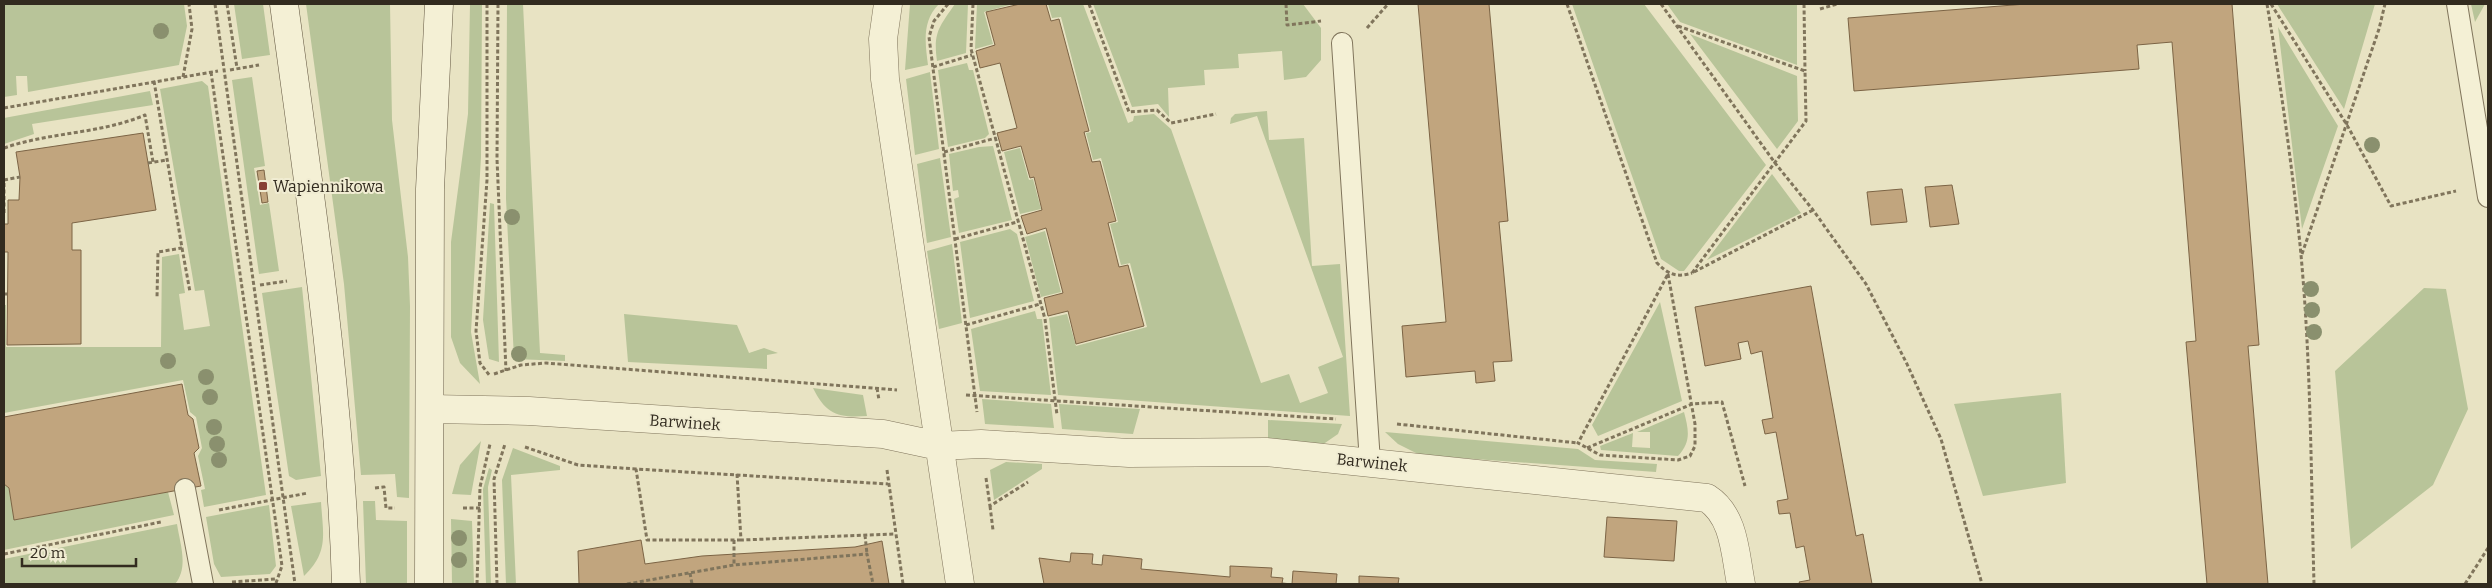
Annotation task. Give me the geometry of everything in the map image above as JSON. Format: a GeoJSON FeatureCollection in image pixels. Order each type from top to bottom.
{"type":"FeatureCollection","features":[{"type":"Feature","properties":{"kind":"street"},"geometry":{"type":"LineString","coordinates":[[284,4],[327,316],[342,490],[346,584]]}},
{"type":"Feature","properties":{"kind":"street"},"geometry":{"type":"LineString","coordinates":[[429,584],[430,189],[439,4]]}},
{"type":"Feature","properties":{"kind":"street"},"geometry":{"type":"LineString","coordinates":[[888,4],[884,40],[885,79],[960,584]]}},
{"type":"Feature","properties":{"kind":"street","name":"Barwinek"},"geometry":{"type":"LineString","coordinates":[[430,409],[529,411],[883,434],[939,446],[981,444],[1129,452],[1266,452],[1707,498],[1718,505],[1729,524],[1742,584]]}},
{"type":"Feature","properties":{"kind":"lane"},"geometry":{"type":"LineString","coordinates":[[2457,4],[2487,190]]}},
{"type":"Feature","properties":{"kind":"lane"},"geometry":{"type":"LineString","coordinates":[[1342,43],[1370,462]]}},
{"type":"Feature","properties":{"kind":"lane"},"geometry":{"type":"LineString","coordinates":[[184,489],[190,516],[213,584]]}},
{"type":"Feature","properties":{"kind":"path"},"geometry":{"type":"LineString","coordinates":[[183,77],[192,28],[189,4]]}},
{"type":"Feature","properties":{"kind":"path"},"geometry":{"type":"LineString","coordinates":[[215,4],[296,584]]}},
{"type":"Feature","properties":{"kind":"path"},"geometry":{"type":"LineString","coordinates":[[227,4],[237,68]]}},
{"type":"Feature","properties":{"kind":"path"},"geometry":{"type":"LineString","coordinates":[[488,4],[487,180],[476,331],[480,363],[490,375],[490,382]]}},
{"type":"Feature","properties":{"kind":"path"},"geometry":{"type":"LineString","coordinates":[[498,4],[497,159],[506,379]]}},
{"type":"Feature","properties":{"kind":"path"},"geometry":{"type":"LineString","coordinates":[[948,4],[934,21],[929,37],[975,396],[1367,421],[1578,443],[1600,455],[1678,460],[1690,456],[1695,446],[1695,424],[1668,274],[1656,262],[1567,4]]}},
{"type":"Feature","properties":{"kind":"path"},"geometry":{"type":"LineString","coordinates":[[973,4],[972,55],[1045,319],[1055,400]]}},
{"type":"Feature","properties":{"kind":"path"},"geometry":{"type":"LineString","coordinates":[[1089,4],[1129,112],[1157,110],[1170,123],[1216,114]]}},
{"type":"Feature","properties":{"kind":"path"},"geometry":{"type":"LineString","coordinates":[[1661,4],[1775,163],[1813,210],[1866,284],[1907,364],[1941,439],[1982,584]]}},
{"type":"Feature","properties":{"kind":"path"},"geometry":{"type":"LineString","coordinates":[[1692,273],[1806,121],[1804,4]]}},
{"type":"Feature","properties":{"kind":"path"},"geometry":{"type":"LineString","coordinates":[[1820,9],[1837,4]]}},
{"type":"Feature","properties":{"kind":"path"},"geometry":{"type":"LineString","coordinates":[[2267,4],[2282,96],[2301,256],[2311,447],[2314,584]]}},
{"type":"Feature","properties":{"kind":"path"},"geometry":{"type":"LineString","coordinates":[[2272,4],[2347,124],[2391,206],[2487,190]]}},
{"type":"Feature","properties":{"kind":"path"},"geometry":{"type":"LineString","coordinates":[[2301,256],[2379,29],[2385,4]]}},
{"type":"Feature","properties":{"kind":"path"},"geometry":{"type":"LineString","coordinates":[[1678,26],[1805,71]]}},
{"type":"Feature","properties":{"kind":"path"},"geometry":{"type":"LineString","coordinates":[[933,67],[972,55]]}},
{"type":"Feature","properties":{"kind":"path"},"geometry":{"type":"LineString","coordinates":[[230,70],[262,65]]}},
{"type":"Feature","properties":{"kind":"path"},"geometry":{"type":"LineString","coordinates":[[4,108],[218,71]]}},
{"type":"Feature","properties":{"kind":"path"},"geometry":{"type":"LineString","coordinates":[[212,72],[282,566],[276,581],[213,584]]}},
{"type":"Feature","properties":{"kind":"path"},"geometry":{"type":"LineString","coordinates":[[154,81],[190,292]]}},
{"type":"Feature","properties":{"kind":"path"},"geometry":{"type":"LineString","coordinates":[[4,148],[27,140],[120,125],[145,115],[153,162]]}},
{"type":"Feature","properties":{"kind":"path"},"geometry":{"type":"LineString","coordinates":[[944,152],[996,138]]}},
{"type":"Feature","properties":{"kind":"path"},"geometry":{"type":"LineString","coordinates":[[148,163],[167,160]]}},
{"type":"Feature","properties":{"kind":"path"},"geometry":{"type":"LineString","coordinates":[[5,213],[4,180],[20,177]]}},
{"type":"Feature","properties":{"kind":"path"},"geometry":{"type":"LineString","coordinates":[[1668,274],[1682,276],[1692,273],[1813,210]]}},
{"type":"Feature","properties":{"kind":"path"},"geometry":{"type":"LineString","coordinates":[[955,239],[1017,222]]}},
{"type":"Feature","properties":{"kind":"path"},"geometry":{"type":"LineString","coordinates":[[157,298],[158,252],[182,248]]}},
{"type":"Feature","properties":{"kind":"path"},"geometry":{"type":"LineString","coordinates":[[1578,443],[1668,274]]}},
{"type":"Feature","properties":{"kind":"path"},"geometry":{"type":"LineString","coordinates":[[260,285],[290,280]]}},
{"type":"Feature","properties":{"kind":"path"},"geometry":{"type":"LineString","coordinates":[[242,287],[249,286]]}},
{"type":"Feature","properties":{"kind":"path"},"geometry":{"type":"LineString","coordinates":[[966,325],[1040,304]]}},
{"type":"Feature","properties":{"kind":"path"},"geometry":{"type":"LineString","coordinates":[[490,375],[521,365],[546,363],[890,389]]}},
{"type":"Feature","properties":{"kind":"path"},"geometry":{"type":"LineString","coordinates":[[1586,448],[1692,404]]}},
{"type":"Feature","properties":{"kind":"path"},"geometry":{"type":"LineString","coordinates":[[477,584],[480,487],[492,436]]}},
{"type":"Feature","properties":{"kind":"path"},"geometry":{"type":"LineString","coordinates":[[490,442],[506,441],[515,444]]}},
{"type":"Feature","properties":{"kind":"path"},"geometry":{"type":"LineString","coordinates":[[496,584],[494,479],[506,441]]}},
{"type":"Feature","properties":{"kind":"path"},"geometry":{"type":"LineString","coordinates":[[524,447],[578,464],[888,484]]}},
{"type":"Feature","properties":{"kind":"path"},"geometry":{"type":"LineString","coordinates":[[886,464],[903,584]]}},
{"type":"Feature","properties":{"kind":"path"},"geometry":{"type":"LineString","coordinates":[[636,468],[647,540],[741,540],[895,534]]}},
{"type":"Feature","properties":{"kind":"path"},"geometry":{"type":"LineString","coordinates":[[737,474],[741,540]]}},
{"type":"Feature","properties":{"kind":"path"},"geometry":{"type":"LineString","coordinates":[[384,487],[386,508]]}},
{"type":"Feature","properties":{"kind":"path"},"geometry":{"type":"LineString","coordinates":[[4,554],[312,492]]}},
{"type":"Feature","properties":{"kind":"path"},"geometry":{"type":"LineString","coordinates":[[990,506],[993,530]]}},
{"type":"Feature","properties":{"kind":"path"},"geometry":{"type":"LineString","coordinates":[[454,508],[480,508]]}},
{"type":"Feature","properties":{"kind":"path"},"geometry":{"type":"LineString","coordinates":[[865,535],[873,584]]}},
{"type":"Feature","properties":{"kind":"path"},"geometry":{"type":"LineString","coordinates":[[734,540],[734,565]]}},
{"type":"Feature","properties":{"kind":"path"},"geometry":{"type":"LineString","coordinates":[[2465,584],[2488,548]]}},
{"type":"Feature","properties":{"kind":"path"},"geometry":{"type":"LineString","coordinates":[[627,584],[734,565],[844,558],[867,554]]}},
{"type":"Feature","properties":{"kind":"path"},"geometry":{"type":"LineString","coordinates":[[690,573],[692,584]]}},
{"type":"Feature","properties":{"kind":"green space"},"geometry":{"type":"Polygon","coordinates":[[[4,4],[184,4],[187,26],[179,65],[28,92],[27,76],[16,76],[17,95],[4,97],[4,4]]]}},
{"type":"Feature","properties":{"kind":"green space"},"geometry":{"type":"Polygon","coordinates":[[[234,4],[263,4],[270,55],[242,59],[234,4]]]}},
{"type":"Feature","properties":{"kind":"green space"},"geometry":{"type":"Polygon","coordinates":[[[306,4],[390,4],[392,120],[408,257],[410,306],[409,498],[397,497],[395,474],[361,475],[344,284],[306,4]]]}},
{"type":"Feature","properties":{"kind":"green space"},"geometry":{"type":"Polygon","coordinates":[[[470,4],[482,4],[481,157],[471,332],[480,384],[460,363],[451,337],[451,242],[468,114],[470,4]]]}},
{"type":"Feature","properties":{"kind":"green space"},"geometry":{"type":"Polygon","coordinates":[[[507,4],[523,4],[540,353],[565,355],[565,361],[514,359],[506,199],[507,4]]]}},
{"type":"Feature","properties":{"kind":"green space"},"geometry":{"type":"Polygon","coordinates":[[[910,4],[939,4],[927,25],[928,65],[905,70],[910,4]]]}},
{"type":"Feature","properties":{"kind":"green space"},"geometry":{"type":"Polygon","coordinates":[[[955,4],[968,4],[966,53],[937,61],[936,44],[938,31],[955,4]]]}},
{"type":"Feature","properties":{"kind":"green space"},"geometry":{"type":"Polygon","coordinates":[[[977,4],[1013,4],[984,12],[993,44],[975,49],[977,4]]]}},
{"type":"Feature","properties":{"kind":"green space"},"geometry":{"type":"Polygon","coordinates":[[[1048,4],[1083,4],[1128,123],[1133,121],[1134,116],[1154,114],[1171,129],[1261,383],[1289,374],[1300,403],[1328,393],[1318,367],[1343,357],[1257,116],[1230,124],[1231,118],[1235,114],[1267,111],[1269,140],[1304,138],[1312,266],[1340,264],[1350,416],[1058,395],[1049,318],[1067,314],[1076,346],[1147,327],[1130,263],[1121,265],[1110,224],[1118,222],[1101,158],[1093,160],[1086,133],[1091,132],[1061,17],[1052,18],[1048,4]]]}},
{"type":"Feature","properties":{"kind":"green space"},"geometry":{"type":"Polygon","coordinates":[[[1093,4],[1303,4],[1321,28],[1321,60],[1306,77],[1284,80],[1282,51],[1238,54],[1239,68],[1204,70],[1205,85],[1168,88],[1169,117],[1158,104],[1132,107],[1093,4]]]}},
{"type":"Feature","properties":{"kind":"green space"},"geometry":{"type":"Polygon","coordinates":[[[1572,4],[1644,4],[1766,165],[1684,271],[1679,271],[1661,259],[1572,4]]]}},
{"type":"Feature","properties":{"kind":"green space"},"geometry":{"type":"Polygon","coordinates":[[[1667,4],[1797,4],[1797,65],[1680,22],[1667,4]]]}},
{"type":"Feature","properties":{"kind":"green space"},"geometry":{"type":"Polygon","coordinates":[[[2277,4],[2375,4],[2344,109],[2277,4]]]}},
{"type":"Feature","properties":{"kind":"green space"},"geometry":{"type":"Polygon","coordinates":[[[2471,4],[2485,4],[2475,22],[2471,4]]]}},
{"type":"Feature","properties":{"kind":"green space"},"geometry":{"type":"Polygon","coordinates":[[[2278,27],[2338,126],[2302,229],[2278,27]]]}},
{"type":"Feature","properties":{"kind":"green space"},"geometry":{"type":"Polygon","coordinates":[[[1690,34],[1797,76],[1798,121],[1777,149],[1690,34]]]}},
{"type":"Feature","properties":{"kind":"green space"},"geometry":{"type":"Polygon","coordinates":[[[967,63],[969,70],[973,70],[989,134],[985,138],[948,147],[938,70],[967,63]]]}},
{"type":"Feature","properties":{"kind":"green space"},"geometry":{"type":"Polygon","coordinates":[[[930,72],[939,149],[915,155],[906,79],[930,72]]]}},
{"type":"Feature","properties":{"kind":"green space"},"geometry":{"type":"Polygon","coordinates":[[[252,77],[265,166],[254,168],[260,205],[269,203],[279,271],[259,274],[232,80],[252,77]]]}},
{"type":"Feature","properties":{"kind":"green space"},"geometry":{"type":"Polygon","coordinates":[[[202,81],[208,86],[266,495],[204,507],[201,490],[205,489],[198,456],[202,448],[196,417],[190,412],[183,380],[4,413],[4,305],[6,305],[6,347],[161,347],[162,257],[179,254],[185,293],[179,294],[184,330],[210,326],[204,290],[195,291],[160,89],[202,81]]]}},
{"type":"Feature","properties":{"kind":"green space"},"geometry":{"type":"Polygon","coordinates":[[[150,91],[153,105],[32,124],[34,134],[4,144],[4,118],[150,91]]]}},
{"type":"Feature","properties":{"kind":"green space"},"geometry":{"type":"Polygon","coordinates":[[[993,146],[1012,220],[959,233],[954,199],[959,197],[958,190],[953,191],[949,154],[979,147],[993,146]]]}},
{"type":"Feature","properties":{"kind":"green space"},"geometry":{"type":"Polygon","coordinates":[[[1020,148],[1029,180],[1033,179],[1041,209],[1020,214],[1004,152],[1020,148]]]}},
{"type":"Feature","properties":{"kind":"green space"},"geometry":{"type":"Polygon","coordinates":[[[940,158],[951,237],[927,243],[917,164],[940,158]]]}},
{"type":"Feature","properties":{"kind":"green space"},"geometry":{"type":"Polygon","coordinates":[[[1772,174],[1801,213],[1707,260],[1772,174]]]}},
{"type":"Feature","properties":{"kind":"green space"},"geometry":{"type":"Polygon","coordinates":[[[490,203],[494,204],[499,362],[489,359],[483,320],[490,203]]]}},
{"type":"Feature","properties":{"kind":"green space"},"geometry":{"type":"Polygon","coordinates":[[[1010,229],[1017,234],[1034,301],[970,318],[960,242],[1010,229]]]}},
{"type":"Feature","properties":{"kind":"green space"},"geometry":{"type":"Polygon","coordinates":[[[1045,231],[1061,292],[1041,297],[1025,237],[1045,231]]]}},
{"type":"Feature","properties":{"kind":"green space"},"geometry":{"type":"Polygon","coordinates":[[[952,244],[962,323],[939,329],[927,251],[952,244]]]}},
{"type":"Feature","properties":{"kind":"green space"},"geometry":{"type":"Polygon","coordinates":[[[302,287],[321,476],[296,480],[289,476],[262,293],[302,287]]]}},
{"type":"Feature","properties":{"kind":"green space"},"geometry":{"type":"Polygon","coordinates":[[[2424,288],[2446,289],[2468,409],[2433,485],[2351,549],[2335,371],[2424,288]]]}},
{"type":"Feature","properties":{"kind":"green space"},"geometry":{"type":"Polygon","coordinates":[[[1660,302],[1682,401],[1598,436],[1592,425],[1660,302]]]}},
{"type":"Feature","properties":{"kind":"green space"},"geometry":{"type":"Polygon","coordinates":[[[1035,311],[1037,319],[1042,319],[1051,395],[980,391],[971,329],[1035,311]]]}},
{"type":"Feature","properties":{"kind":"green space"},"geometry":{"type":"Polygon","coordinates":[[[624,314],[737,325],[749,353],[764,348],[778,353],[767,355],[767,369],[628,362],[624,314]]]}},
{"type":"Feature","properties":{"kind":"green space"},"geometry":{"type":"Polygon","coordinates":[[[813,388],[863,395],[867,416],[849,416],[834,413],[823,404],[813,388]]]}},
{"type":"Feature","properties":{"kind":"green space"},"geometry":{"type":"Polygon","coordinates":[[[2061,393],[2066,483],[1983,496],[1954,404],[2061,393]]]}},
{"type":"Feature","properties":{"kind":"green space"},"geometry":{"type":"Polygon","coordinates":[[[982,399],[1051,404],[1054,428],[985,424],[982,399]]]}},
{"type":"Feature","properties":{"kind":"green space"},"geometry":{"type":"Polygon","coordinates":[[[1059,404],[1140,409],[1133,434],[1062,429],[1059,404]]]}},
{"type":"Feature","properties":{"kind":"green space"},"geometry":{"type":"Polygon","coordinates":[[[1684,412],[1688,436],[1685,446],[1678,456],[1601,450],[1600,446],[1633,433],[1632,447],[1650,448],[1650,432],[1637,432],[1684,412]]]}},
{"type":"Feature","properties":{"kind":"green space"},"geometry":{"type":"Polygon","coordinates":[[[1268,420],[1342,424],[1338,434],[1322,445],[1268,443],[1268,420]]]}},
{"type":"Feature","properties":{"kind":"green space"},"geometry":{"type":"Polygon","coordinates":[[[1385,432],[1578,449],[1595,460],[1657,464],[1656,472],[1420,455],[1398,444],[1385,432]]]}},
{"type":"Feature","properties":{"kind":"green space"},"geometry":{"type":"Polygon","coordinates":[[[481,441],[471,495],[452,494],[460,465],[481,441]]]}},
{"type":"Feature","properties":{"kind":"green space"},"geometry":{"type":"Polygon","coordinates":[[[513,448],[560,466],[560,470],[511,475],[516,584],[506,584],[502,480],[513,448]]]}},
{"type":"Feature","properties":{"kind":"green space"},"geometry":{"type":"Polygon","coordinates":[[[1006,462],[1042,464],[1042,469],[994,500],[990,470],[1006,462]]]}},
{"type":"Feature","properties":{"kind":"green space"},"geometry":{"type":"Polygon","coordinates":[[[489,468],[492,470],[488,487],[491,584],[486,584],[483,489],[489,468]]]}},
{"type":"Feature","properties":{"kind":"green space"},"geometry":{"type":"Polygon","coordinates":[[[4,484],[9,488],[15,520],[168,492],[174,515],[4,550],[4,484]]]}},
{"type":"Feature","properties":{"kind":"green space"},"geometry":{"type":"Polygon","coordinates":[[[363,501],[375,501],[376,520],[407,521],[407,584],[366,584],[363,501]]]}},
{"type":"Feature","properties":{"kind":"green space"},"geometry":{"type":"Polygon","coordinates":[[[321,502],[323,542],[317,559],[304,576],[291,506],[321,502]]]}},
{"type":"Feature","properties":{"kind":"green space"},"geometry":{"type":"Polygon","coordinates":[[[269,505],[276,566],[270,574],[221,577],[214,564],[206,517],[269,505]]]}},
{"type":"Feature","properties":{"kind":"green space"},"geometry":{"type":"Polygon","coordinates":[[[451,519],[472,521],[474,584],[452,584],[451,519]]]}},
{"type":"Feature","properties":{"kind":"green space"},"geometry":{"type":"Polygon","coordinates":[[[177,524],[183,563],[182,570],[175,584],[4,584],[4,559],[177,524]]]}},
{"type":"Feature","properties":{"kind":"building"},"geometry":{"type":"Polygon","coordinates":[[[1020,4],[1046,4],[1051,21],[1059,19],[1089,131],[1084,132],[1092,162],[1100,161],[1116,221],[1108,223],[1119,267],[1128,265],[1144,326],[1076,344],[1068,311],[1048,316],[1044,298],[1063,293],[1046,228],[1027,234],[1021,216],[1042,210],[1034,177],[1030,178],[1021,146],[1002,151],[997,133],[1017,128],[1000,63],[980,68],[976,51],[995,45],[986,12],[1020,4]]]}},
{"type":"Feature","properties":{"kind":"building"},"geometry":{"type":"Polygon","coordinates":[[[1418,4],[1489,4],[1508,221],[1499,222],[1512,361],[1493,362],[1495,381],[1476,383],[1475,371],[1406,377],[1402,326],[1446,322],[1418,4]]]}},
{"type":"Feature","properties":{"kind":"building"},"geometry":{"type":"Polygon","coordinates":[[[2026,4],[2232,4],[2259,345],[2248,346],[2268,584],[2207,584],[2186,342],[2196,341],[2172,42],[2137,45],[2139,69],[1854,91],[1848,18],[2026,4]]]}},
{"type":"Feature","properties":{"kind":"building"},"geometry":{"type":"Polygon","coordinates":[[[143,133],[156,210],[72,223],[72,250],[81,250],[81,344],[7,345],[8,252],[4,252],[4,224],[8,224],[8,200],[19,200],[20,177],[16,152],[143,133]]]}},
{"type":"Feature","properties":{"kind":"building"},"geometry":{"type":"Polygon","coordinates":[[[264,170],[268,202],[262,203],[257,171],[264,170]]]}},
{"type":"Feature","properties":{"kind":"building"},"geometry":{"type":"Polygon","coordinates":[[[1952,185],[1959,224],[1930,227],[1925,187],[1952,185]]]}},
{"type":"Feature","properties":{"kind":"building"},"geometry":{"type":"Polygon","coordinates":[[[1902,189],[1907,222],[1871,225],[1867,192],[1902,189]]]}},
{"type":"Feature","properties":{"kind":"building"},"geometry":{"type":"Polygon","coordinates":[[[1811,286],[1856,536],[1863,534],[1872,584],[1800,584],[1799,582],[1810,580],[1804,546],[1796,548],[1790,513],[1779,514],[1777,501],[1788,499],[1776,432],[1765,434],[1762,420],[1773,418],[1762,351],[1751,354],[1748,341],[1738,343],[1741,359],[1705,366],[1695,307],[1811,286]]]}},
{"type":"Feature","properties":{"kind":"building"},"geometry":{"type":"Polygon","coordinates":[[[182,384],[188,415],[193,419],[199,448],[194,453],[201,486],[14,520],[9,488],[4,484],[4,417],[182,384]]]}},
{"type":"Feature","properties":{"kind":"building"},"geometry":{"type":"Polygon","coordinates":[[[1607,517],[1677,521],[1674,561],[1604,557],[1607,517]]]}},
{"type":"Feature","properties":{"kind":"building"},"geometry":{"type":"Polygon","coordinates":[[[641,540],[645,564],[702,556],[855,547],[882,541],[889,584],[579,584],[578,551],[641,540]]]}},
{"type":"Feature","properties":{"kind":"building"},"geometry":{"type":"Polygon","coordinates":[[[1071,553],[1093,554],[1092,564],[1102,565],[1103,555],[1142,559],[1141,569],[1230,577],[1230,566],[1272,568],[1271,577],[1283,578],[1282,583],[1292,584],[1044,584],[1039,558],[1070,562],[1071,553]]]}},
{"type":"Feature","properties":{"kind":"building"},"geometry":{"type":"Polygon","coordinates":[[[1293,571],[1337,574],[1336,584],[1292,584],[1293,571]]]}},
{"type":"Feature","properties":{"kind":"building"},"geometry":{"type":"Polygon","coordinates":[[[1359,576],[1399,578],[1398,584],[1359,584],[1359,576]]]}},
{"type":"Feature","properties":{"kind":"place","name":"Wapiennikowa"},"geometry":{"type":"Point","coordinates":[263,186]}}]}
